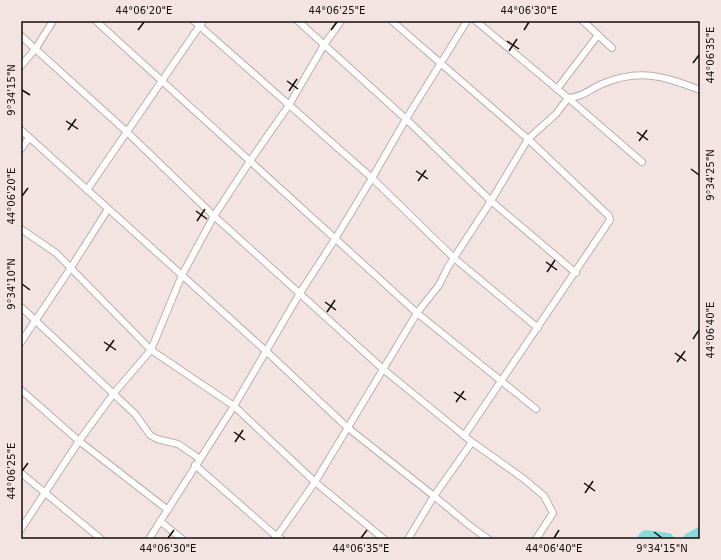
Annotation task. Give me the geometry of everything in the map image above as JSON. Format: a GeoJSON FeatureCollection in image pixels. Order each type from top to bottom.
{"type":"FeatureCollection","features":[{"type":"Feature","properties":{"kind":"street"},"geometry":{"type":"LineString","coordinates":[[21,66],[36,48],[53,21]]}},
{"type":"Feature","properties":{"kind":"street"},"geometry":{"type":"LineString","coordinates":[[96,21],[417,313],[536,408]]}},
{"type":"Feature","properties":{"kind":"street"},"geometry":{"type":"LineString","coordinates":[[194,21],[202,24],[288,105],[372,178],[454,258],[538,328]]}},
{"type":"Feature","properties":{"kind":"street"},"geometry":{"type":"LineString","coordinates":[[298,21],[406,119],[491,202],[576,273]]}},
{"type":"Feature","properties":{"kind":"street"},"geometry":{"type":"LineString","coordinates":[[21,528],[79,441],[114,393],[151,350],[182,275],[214,216],[288,105],[324,45],[341,21]]}},
{"type":"Feature","properties":{"kind":"street"},"geometry":{"type":"LineString","coordinates":[[392,21],[528,139],[609,216],[610,220],[576,273],[464,436]]}},
{"type":"Feature","properties":{"kind":"street"},"geometry":{"type":"LineString","coordinates":[[149,539],[234,406],[300,293],[335,239],[406,119],[467,21]]}},
{"type":"Feature","properties":{"kind":"street"},"geometry":{"type":"LineString","coordinates":[[476,21],[642,162]]}},
{"type":"Feature","properties":{"kind":"street"},"geometry":{"type":"LineString","coordinates":[[583,21],[612,48]]}},
{"type":"Feature","properties":{"kind":"street"},"geometry":{"type":"LineString","coordinates":[[589,27],[594,21]]}},
{"type":"Feature","properties":{"kind":"street"},"geometry":{"type":"LineString","coordinates":[[87,190],[202,24]]}},
{"type":"Feature","properties":{"kind":"street"},"geometry":{"type":"LineString","coordinates":[[557,89],[598,35]]}},
{"type":"Feature","properties":{"kind":"street"},"geometry":{"type":"LineString","coordinates":[[21,36],[127,132],[214,216],[383,369],[464,436],[524,478],[544,496],[553,513],[536,539]]}},
{"type":"Feature","properties":{"kind":"street"},"geometry":{"type":"LineString","coordinates":[[195,465],[277,538],[315,482],[417,313],[439,285],[454,258],[491,202],[528,139],[556,114],[568,98],[578,97],[601,84],[621,78],[647,74],[660,76],[700,90]]}},
{"type":"Feature","properties":{"kind":"street"},"geometry":{"type":"LineString","coordinates":[[21,130],[266,351],[348,428],[488,539]]}},
{"type":"Feature","properties":{"kind":"street"},"geometry":{"type":"LineString","coordinates":[[21,148],[29,138]]}},
{"type":"Feature","properties":{"kind":"street"},"geometry":{"type":"LineString","coordinates":[[21,342],[108,209]]}},
{"type":"Feature","properties":{"kind":"street"},"geometry":{"type":"LineString","coordinates":[[21,229],[56,253],[151,350],[234,406],[315,482],[384,539]]}},
{"type":"Feature","properties":{"kind":"street"},"geometry":{"type":"LineString","coordinates":[[21,307],[35,322],[114,393],[135,414],[150,435],[157,439],[178,444],[200,458]]}},
{"type":"Feature","properties":{"kind":"street"},"geometry":{"type":"LineString","coordinates":[[21,390],[79,441],[168,510]]}},
{"type":"Feature","properties":{"kind":"street"},"geometry":{"type":"LineString","coordinates":[[408,539],[434,496],[472,442]]}},
{"type":"Feature","properties":{"kind":"street"},"geometry":{"type":"LineString","coordinates":[[21,473],[44,494],[101,539]]}},
{"type":"Feature","properties":{"kind":"street"},"geometry":{"type":"LineString","coordinates":[[160,521],[182,539]]}},
{"type":"Feature","properties":{"kind":"waterway"},"geometry":{"type":"LineString","coordinates":[[689,539],[700,533]]}},
{"type":"Feature","properties":{"kind":"waterway"},"geometry":{"type":"LineString","coordinates":[[643,539],[646,536],[668,539]]}}]}
